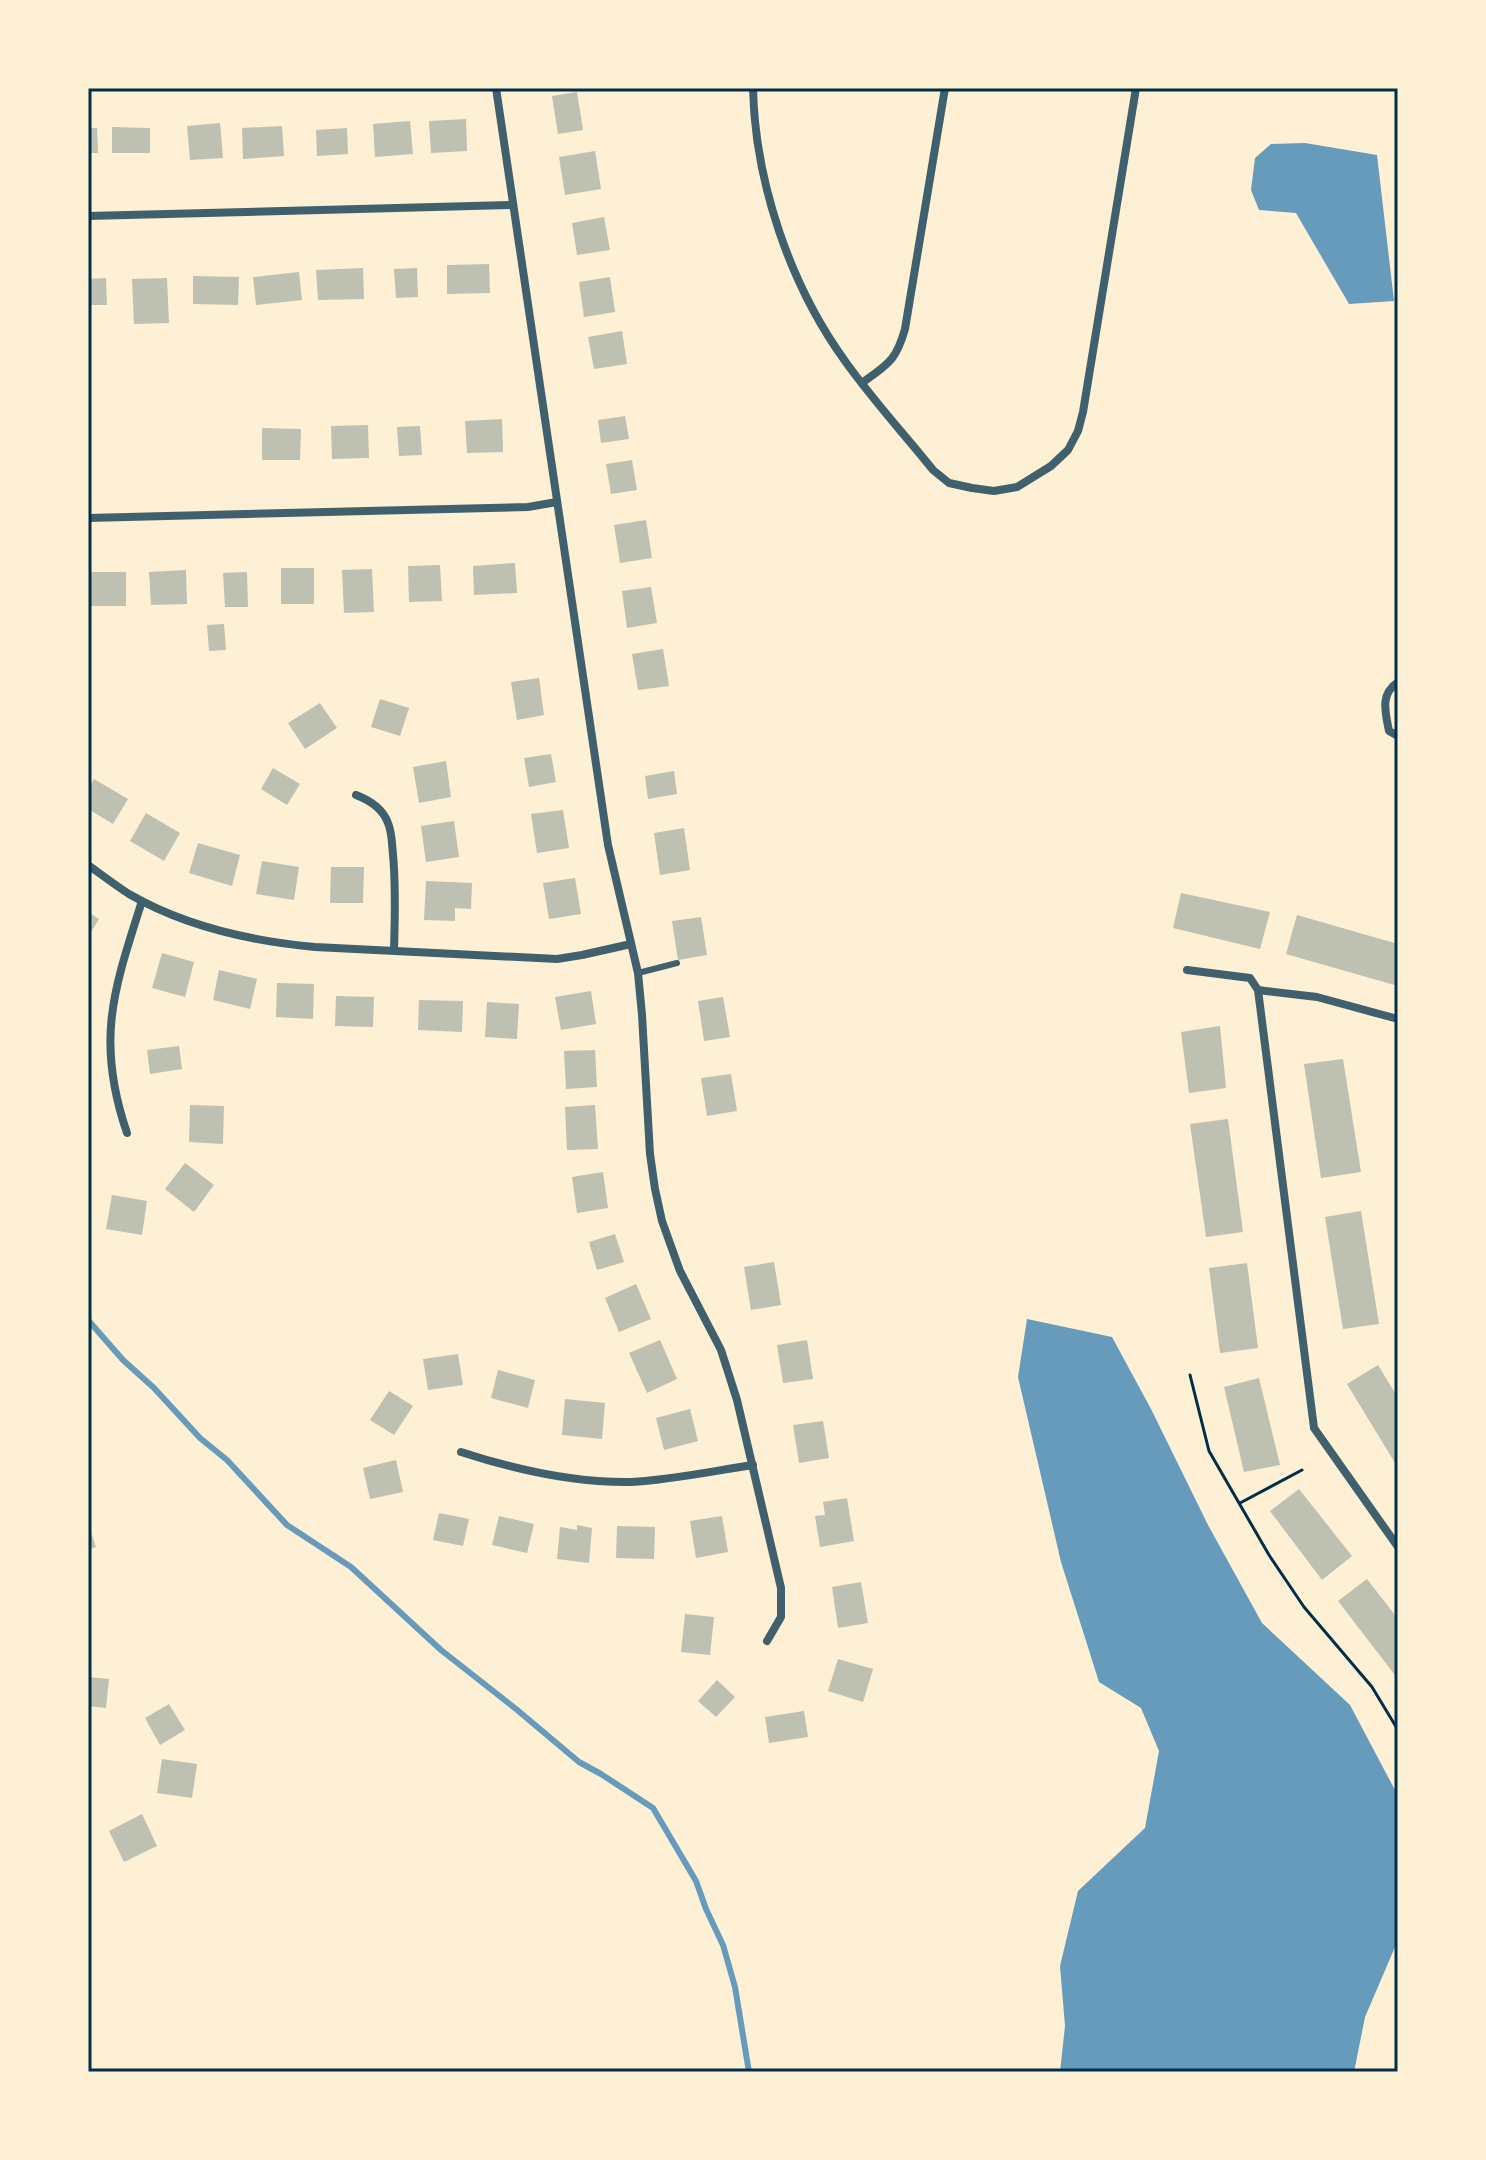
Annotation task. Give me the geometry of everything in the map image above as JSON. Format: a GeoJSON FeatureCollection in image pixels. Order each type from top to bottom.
{"type":"FeatureCollection","features":[{"type":"Feature","properties":{"kind":"street"},"geometry":{"type":"LineString","coordinates":[[496,88],[608,845],[638,973],[650,1154],[662,1221],[680,1271],[721,1350],[753,1465],[781,1588],[781,1617],[767,1641]]}},
{"type":"Feature","properties":{"kind":"street"},"geometry":{"type":"LineString","coordinates":[[753,88],[759,144],[773,208],[789,259],[821,324],[845,361],[933,470],[949,483],[994,491],[1017,487],[1051,466],[1068,450],[1078,431],[1136,88]]}},
{"type":"Feature","properties":{"kind":"street"},"geometry":{"type":"LineString","coordinates":[[862,383],[890,362],[899,350],[945,88]]}},
{"type":"Feature","properties":{"kind":"street"},"geometry":{"type":"LineString","coordinates":[[88,216],[513,205]]}},
{"type":"Feature","properties":{"kind":"street"},"geometry":{"type":"LineString","coordinates":[[88,518],[528,507],[557,502]]}},
{"type":"Feature","properties":{"kind":"street"},"geometry":{"type":"LineString","coordinates":[[1398,682],[1389,688],[1384,705],[1389,731],[1398,736]]}},
{"type":"Feature","properties":{"kind":"street"},"geometry":{"type":"LineString","coordinates":[[356,795],[379,809],[388,823],[395,880],[394,950]]}},
{"type":"Feature","properties":{"kind":"street"},"geometry":{"type":"LineString","coordinates":[[88,865],[142,901],[187,921],[276,943],[557,959],[631,944]]}},
{"type":"Feature","properties":{"kind":"street"},"geometry":{"type":"LineString","coordinates":[[127,1133],[112,1076],[109,1040],[118,975],[142,901]]}},
{"type":"Feature","properties":{"kind":"street"},"geometry":{"type":"LineString","coordinates":[[1187,970],[1250,978],[1258,990],[1314,1428],[1398,1547]]}},
{"type":"Feature","properties":{"kind":"street"},"geometry":{"type":"LineString","coordinates":[[1258,990],[1317,997],[1398,1019]]}},
{"type":"Feature","properties":{"kind":"street"},"geometry":{"type":"LineString","coordinates":[[461,1452],[538,1474],[581,1480],[631,1482],[753,1465]]}},
{"type":"Feature","properties":{"kind":"lane"},"geometry":{"type":"LineString","coordinates":[[1317,88],[1325,88]]}},
{"type":"Feature","properties":{"kind":"lane"},"geometry":{"type":"LineString","coordinates":[[638,973],[677,963]]}},
{"type":"Feature","properties":{"kind":"path"},"geometry":{"type":"LineString","coordinates":[[1190,1375],[1209,1451],[1269,1555],[1304,1607],[1372,1687],[1398,1730]]}},
{"type":"Feature","properties":{"kind":"path"},"geometry":{"type":"LineString","coordinates":[[1240,1503],[1302,1470]]}},
{"type":"Feature","properties":{"kind":"water"},"geometry":{"type":"Polygon","coordinates":[[[1305,143],[1377,155],[1394,301],[1349,304],[1296,213],[1259,210],[1251,190],[1255,158],[1271,144],[1305,143]]]}},
{"type":"Feature","properties":{"kind":"water"},"geometry":{"type":"Polygon","coordinates":[[[1027,1319],[1112,1337],[1262,1623],[1350,1705],[1396,1792],[1398,1940],[1365,2017],[1354,2072],[1060,2072],[1065,2026],[1060,1966],[1078,1891],[1145,1828],[1159,1751],[1141,1708],[1099,1682],[1061,1562],[1018,1377],[1027,1319]]]}},
{"type":"Feature","properties":{"kind":"building"},"geometry":{"type":"Polygon","coordinates":[[[577,92],[583,130],[558,134],[552,96],[577,92]]]}},
{"type":"Feature","properties":{"kind":"building"},"geometry":{"type":"Polygon","coordinates":[[[466,119],[467,151],[431,153],[429,121],[466,119]]]}},
{"type":"Feature","properties":{"kind":"building"},"geometry":{"type":"Polygon","coordinates":[[[410,121],[413,154],[375,157],[373,124],[410,121]]]}},
{"type":"Feature","properties":{"kind":"building"},"geometry":{"type":"Polygon","coordinates":[[[220,123],[223,158],[190,160],[187,126],[220,123]]]}},
{"type":"Feature","properties":{"kind":"building"},"geometry":{"type":"Polygon","coordinates":[[[282,126],[284,156],[243,159],[242,128],[282,126]]]}},
{"type":"Feature","properties":{"kind":"building"},"geometry":{"type":"Polygon","coordinates":[[[112,127],[150,128],[150,153],[112,153],[112,127]]]}},
{"type":"Feature","properties":{"kind":"building"},"geometry":{"type":"Polygon","coordinates":[[[88,128],[97,128],[98,153],[88,153],[88,128]]]}},
{"type":"Feature","properties":{"kind":"building"},"geometry":{"type":"Polygon","coordinates":[[[347,128],[348,154],[317,156],[316,130],[347,128]]]}},
{"type":"Feature","properties":{"kind":"building"},"geometry":{"type":"Polygon","coordinates":[[[595,151],[601,189],[565,195],[559,157],[595,151]]]}},
{"type":"Feature","properties":{"kind":"building"},"geometry":{"type":"Polygon","coordinates":[[[604,217],[610,250],[577,255],[572,223],[604,217]]]}},
{"type":"Feature","properties":{"kind":"building"},"geometry":{"type":"Polygon","coordinates":[[[489,264],[490,293],[447,294],[447,265],[489,264]]]}},
{"type":"Feature","properties":{"kind":"building"},"geometry":{"type":"Polygon","coordinates":[[[363,268],[364,299],[318,300],[316,270],[363,268]]]}},
{"type":"Feature","properties":{"kind":"building"},"geometry":{"type":"Polygon","coordinates":[[[417,268],[418,297],[396,298],[394,269],[417,268]]]}},
{"type":"Feature","properties":{"kind":"building"},"geometry":{"type":"Polygon","coordinates":[[[299,272],[302,300],[256,305],[253,277],[299,272]]]}},
{"type":"Feature","properties":{"kind":"building"},"geometry":{"type":"Polygon","coordinates":[[[193,276],[239,277],[238,305],[193,304],[193,276]]]}},
{"type":"Feature","properties":{"kind":"building"},"geometry":{"type":"Polygon","coordinates":[[[610,277],[615,312],[584,317],[579,282],[610,277]]]}},
{"type":"Feature","properties":{"kind":"building"},"geometry":{"type":"Polygon","coordinates":[[[106,278],[107,305],[91,305],[91,314],[88,314],[88,279],[106,278]]]}},
{"type":"Feature","properties":{"kind":"building"},"geometry":{"type":"Polygon","coordinates":[[[167,278],[169,323],[134,324],[132,279],[167,278]]]}},
{"type":"Feature","properties":{"kind":"building"},"geometry":{"type":"Polygon","coordinates":[[[622,331],[627,364],[594,369],[588,337],[622,331]]]}},
{"type":"Feature","properties":{"kind":"building"},"geometry":{"type":"Polygon","coordinates":[[[625,416],[629,439],[601,443],[598,420],[625,416]]]}},
{"type":"Feature","properties":{"kind":"building"},"geometry":{"type":"Polygon","coordinates":[[[502,419],[503,452],[467,453],[465,421],[502,419]]]}},
{"type":"Feature","properties":{"kind":"building"},"geometry":{"type":"Polygon","coordinates":[[[368,425],[369,458],[332,459],[331,426],[368,425]]]}},
{"type":"Feature","properties":{"kind":"building"},"geometry":{"type":"Polygon","coordinates":[[[420,426],[422,455],[399,456],[397,427],[420,426]]]}},
{"type":"Feature","properties":{"kind":"building"},"geometry":{"type":"Polygon","coordinates":[[[262,428],[301,429],[300,460],[262,460],[262,428]]]}},
{"type":"Feature","properties":{"kind":"building"},"geometry":{"type":"Polygon","coordinates":[[[632,460],[637,490],[611,494],[606,464],[632,460]]]}},
{"type":"Feature","properties":{"kind":"building"},"geometry":{"type":"Polygon","coordinates":[[[646,520],[652,558],[620,563],[614,525],[646,520]]]}},
{"type":"Feature","properties":{"kind":"building"},"geometry":{"type":"Polygon","coordinates":[[[515,563],[517,593],[474,595],[473,566],[515,563]]]}},
{"type":"Feature","properties":{"kind":"building"},"geometry":{"type":"Polygon","coordinates":[[[440,565],[442,601],[409,602],[408,566],[440,565]]]}},
{"type":"Feature","properties":{"kind":"building"},"geometry":{"type":"Polygon","coordinates":[[[281,568],[314,568],[314,604],[281,604],[281,568]]]}},
{"type":"Feature","properties":{"kind":"building"},"geometry":{"type":"Polygon","coordinates":[[[372,569],[374,612],[344,613],[342,570],[372,569]]]}},
{"type":"Feature","properties":{"kind":"building"},"geometry":{"type":"Polygon","coordinates":[[[186,570],[187,604],[151,605],[149,572],[186,570]]]}},
{"type":"Feature","properties":{"kind":"building"},"geometry":{"type":"Polygon","coordinates":[[[88,572],[126,572],[126,606],[88,606],[88,572]]]}},
{"type":"Feature","properties":{"kind":"building"},"geometry":{"type":"Polygon","coordinates":[[[247,572],[248,607],[225,607],[223,573],[247,572]]]}},
{"type":"Feature","properties":{"kind":"building"},"geometry":{"type":"Polygon","coordinates":[[[651,587],[657,623],[627,628],[622,591],[651,587]]]}},
{"type":"Feature","properties":{"kind":"building"},"geometry":{"type":"Polygon","coordinates":[[[224,624],[226,650],[209,651],[207,625],[224,624]]]}},
{"type":"Feature","properties":{"kind":"building"},"geometry":{"type":"Polygon","coordinates":[[[663,649],[669,686],[638,690],[632,654],[663,649]]]}},
{"type":"Feature","properties":{"kind":"building"},"geometry":{"type":"Polygon","coordinates":[[[539,678],[544,715],[517,720],[511,682],[539,678]]]}},
{"type":"Feature","properties":{"kind":"building"},"geometry":{"type":"Polygon","coordinates":[[[380,699],[409,708],[400,736],[371,727],[380,699]]]}},
{"type":"Feature","properties":{"kind":"building"},"geometry":{"type":"Polygon","coordinates":[[[320,703],[337,728],[305,749],[288,723],[320,703]]]}},
{"type":"Feature","properties":{"kind":"building"},"geometry":{"type":"Polygon","coordinates":[[[551,754],[556,782],[529,787],[524,758],[551,754]]]}},
{"type":"Feature","properties":{"kind":"building"},"geometry":{"type":"Polygon","coordinates":[[[446,761],[451,797],[419,803],[413,767],[446,761]]]}},
{"type":"Feature","properties":{"kind":"building"},"geometry":{"type":"Polygon","coordinates":[[[273,768],[300,784],[287,805],[261,789],[273,768]]]}},
{"type":"Feature","properties":{"kind":"building"},"geometry":{"type":"Polygon","coordinates":[[[674,771],[677,794],[648,799],[645,776],[674,771]]]}},
{"type":"Feature","properties":{"kind":"building"},"geometry":{"type":"Polygon","coordinates":[[[94,779],[128,799],[113,824],[88,809],[88,790],[94,779]]]}},
{"type":"Feature","properties":{"kind":"building"},"geometry":{"type":"Polygon","coordinates":[[[563,810],[569,848],[537,853],[531,814],[563,810]]]}},
{"type":"Feature","properties":{"kind":"building"},"geometry":{"type":"Polygon","coordinates":[[[146,813],[180,833],[164,861],[130,841],[146,813]]]}},
{"type":"Feature","properties":{"kind":"building"},"geometry":{"type":"Polygon","coordinates":[[[454,821],[459,857],[426,862],[421,826],[454,821]]]}},
{"type":"Feature","properties":{"kind":"building"},"geometry":{"type":"Polygon","coordinates":[[[684,828],[690,870],[660,875],[654,833],[684,828]]]}},
{"type":"Feature","properties":{"kind":"building"},"geometry":{"type":"Polygon","coordinates":[[[198,843],[240,855],[232,886],[189,873],[198,843]]]}},
{"type":"Feature","properties":{"kind":"building"},"geometry":{"type":"Polygon","coordinates":[[[262,861],[299,867],[294,900],[256,894],[262,861]]]}},
{"type":"Feature","properties":{"kind":"building"},"geometry":{"type":"Polygon","coordinates":[[[331,867],[364,867],[363,903],[330,903],[331,867]]]}},
{"type":"Feature","properties":{"kind":"building"},"geometry":{"type":"Polygon","coordinates":[[[575,878],[581,914],[549,919],[543,883],[575,878]]]}},
{"type":"Feature","properties":{"kind":"building"},"geometry":{"type":"Polygon","coordinates":[[[426,881],[472,883],[471,909],[455,908],[455,921],[424,920],[426,881]]]}},
{"type":"Feature","properties":{"kind":"building"},"geometry":{"type":"Polygon","coordinates":[[[1181,893],[1270,912],[1260,949],[1173,928],[1181,893]]]}},
{"type":"Feature","properties":{"kind":"building"},"geometry":{"type":"Polygon","coordinates":[[[88,912],[99,919],[88,937],[88,912]]]}},
{"type":"Feature","properties":{"kind":"building"},"geometry":{"type":"Polygon","coordinates":[[[1297,915],[1398,944],[1398,986],[1286,954],[1297,915]]]}},
{"type":"Feature","properties":{"kind":"building"},"geometry":{"type":"Polygon","coordinates":[[[701,917],[707,955],[678,960],[672,921],[701,917]]]}},
{"type":"Feature","properties":{"kind":"building"},"geometry":{"type":"Polygon","coordinates":[[[162,953],[194,962],[185,997],[152,988],[162,953]]]}},
{"type":"Feature","properties":{"kind":"building"},"geometry":{"type":"Polygon","coordinates":[[[219,970],[257,979],[250,1009],[213,1000],[219,970]]]}},
{"type":"Feature","properties":{"kind":"building"},"geometry":{"type":"Polygon","coordinates":[[[277,983],[314,984],[313,1019],[276,1017],[277,983]]]}},
{"type":"Feature","properties":{"kind":"building"},"geometry":{"type":"Polygon","coordinates":[[[591,991],[596,1024],[561,1030],[555,997],[591,991]]]}},
{"type":"Feature","properties":{"kind":"building"},"geometry":{"type":"Polygon","coordinates":[[[336,996],[374,997],[373,1027],[335,1026],[336,996]]]}},
{"type":"Feature","properties":{"kind":"building"},"geometry":{"type":"Polygon","coordinates":[[[723,997],[730,1037],[704,1041],[698,1001],[723,997]]]}},
{"type":"Feature","properties":{"kind":"building"},"geometry":{"type":"Polygon","coordinates":[[[419,1000],[463,1001],[462,1032],[418,1030],[419,1000]]]}},
{"type":"Feature","properties":{"kind":"building"},"geometry":{"type":"Polygon","coordinates":[[[487,1002],[519,1004],[517,1039],[485,1037],[487,1002]]]}},
{"type":"Feature","properties":{"kind":"building"},"geometry":{"type":"Polygon","coordinates":[[[1220,1026],[1226,1088],[1189,1093],[1181,1032],[1220,1026]]]}},
{"type":"Feature","properties":{"kind":"building"},"geometry":{"type":"Polygon","coordinates":[[[179,1046],[182,1069],[150,1074],[147,1050],[179,1046]]]}},
{"type":"Feature","properties":{"kind":"building"},"geometry":{"type":"Polygon","coordinates":[[[595,1050],[597,1087],[566,1089],[564,1051],[595,1050]]]}},
{"type":"Feature","properties":{"kind":"building"},"geometry":{"type":"Polygon","coordinates":[[[1343,1059],[1361,1172],[1321,1178],[1304,1064],[1343,1059]]]}},
{"type":"Feature","properties":{"kind":"building"},"geometry":{"type":"Polygon","coordinates":[[[731,1074],[737,1111],[707,1116],[701,1078],[731,1074]]]}},
{"type":"Feature","properties":{"kind":"building"},"geometry":{"type":"Polygon","coordinates":[[[190,1105],[224,1106],[223,1144],[189,1142],[190,1105]]]}},
{"type":"Feature","properties":{"kind":"building"},"geometry":{"type":"Polygon","coordinates":[[[595,1105],[598,1149],[567,1150],[565,1107],[595,1105]]]}},
{"type":"Feature","properties":{"kind":"building"},"geometry":{"type":"Polygon","coordinates":[[[1228,1119],[1243,1232],[1206,1237],[1190,1124],[1228,1119]]]}},
{"type":"Feature","properties":{"kind":"building"},"geometry":{"type":"Polygon","coordinates":[[[185,1163],[214,1185],[194,1212],[165,1189],[185,1163]]]}},
{"type":"Feature","properties":{"kind":"building"},"geometry":{"type":"Polygon","coordinates":[[[603,1172],[608,1208],[577,1213],[572,1177],[603,1172]]]}},
{"type":"Feature","properties":{"kind":"building"},"geometry":{"type":"Polygon","coordinates":[[[112,1195],[147,1201],[142,1235],[106,1229],[112,1195]]]}},
{"type":"Feature","properties":{"kind":"building"},"geometry":{"type":"Polygon","coordinates":[[[1361,1211],[1379,1324],[1343,1329],[1325,1217],[1361,1211]]]}},
{"type":"Feature","properties":{"kind":"building"},"geometry":{"type":"Polygon","coordinates":[[[615,1234],[624,1262],[597,1270],[589,1242],[615,1234]]]}},
{"type":"Feature","properties":{"kind":"building"},"geometry":{"type":"Polygon","coordinates":[[[774,1262],[781,1305],[751,1310],[744,1267],[774,1262]]]}},
{"type":"Feature","properties":{"kind":"building"},"geometry":{"type":"Polygon","coordinates":[[[1247,1263],[1258,1348],[1220,1353],[1209,1268],[1247,1263]]]}},
{"type":"Feature","properties":{"kind":"building"},"geometry":{"type":"Polygon","coordinates":[[[636,1284],[651,1319],[619,1332],[605,1298],[636,1284]]]}},
{"type":"Feature","properties":{"kind":"building"},"geometry":{"type":"Polygon","coordinates":[[[660,1340],[677,1379],[647,1393],[629,1353],[660,1340]]]}},
{"type":"Feature","properties":{"kind":"building"},"geometry":{"type":"Polygon","coordinates":[[[807,1340],[813,1379],[783,1383],[777,1345],[807,1340]]]}},
{"type":"Feature","properties":{"kind":"building"},"geometry":{"type":"Polygon","coordinates":[[[458,1354],[463,1385],[428,1390],[423,1359],[458,1354]]]}},
{"type":"Feature","properties":{"kind":"building"},"geometry":{"type":"Polygon","coordinates":[[[1378,1365],[1398,1398],[1398,1468],[1347,1384],[1378,1365]]]}},
{"type":"Feature","properties":{"kind":"building"},"geometry":{"type":"Polygon","coordinates":[[[498,1370],[535,1380],[528,1408],[491,1398],[498,1370]]]}},
{"type":"Feature","properties":{"kind":"building"},"geometry":{"type":"Polygon","coordinates":[[[1259,1378],[1280,1465],[1244,1472],[1224,1387],[1259,1378]]]}},
{"type":"Feature","properties":{"kind":"building"},"geometry":{"type":"Polygon","coordinates":[[[389,1391],[413,1406],[394,1435],[370,1420],[389,1391]]]}},
{"type":"Feature","properties":{"kind":"building"},"geometry":{"type":"Polygon","coordinates":[[[565,1399],[605,1403],[602,1439],[562,1435],[565,1399]]]}},
{"type":"Feature","properties":{"kind":"building"},"geometry":{"type":"Polygon","coordinates":[[[690,1409],[698,1441],[664,1450],[656,1418],[690,1409]]]}},
{"type":"Feature","properties":{"kind":"building"},"geometry":{"type":"Polygon","coordinates":[[[823,1421],[829,1458],[799,1463],[793,1425],[823,1421]]]}},
{"type":"Feature","properties":{"kind":"building"},"geometry":{"type":"Polygon","coordinates":[[[396,1460],[403,1492],[370,1499],[363,1468],[396,1460]]]}},
{"type":"Feature","properties":{"kind":"building"},"geometry":{"type":"Polygon","coordinates":[[[1299,1489],[1352,1556],[1322,1580],[1270,1511],[1299,1489]]]}},
{"type":"Feature","properties":{"kind":"building"},"geometry":{"type":"Polygon","coordinates":[[[847,1498],[854,1541],[820,1547],[815,1516],[825,1515],[823,1502],[847,1498]]]}},
{"type":"Feature","properties":{"kind":"building"},"geometry":{"type":"Polygon","coordinates":[[[439,1513],[469,1519],[463,1546],[433,1540],[439,1513]]]}},
{"type":"Feature","properties":{"kind":"building"},"geometry":{"type":"Polygon","coordinates":[[[499,1516],[534,1524],[527,1553],[492,1545],[499,1516]]]}},
{"type":"Feature","properties":{"kind":"building"},"geometry":{"type":"Polygon","coordinates":[[[722,1516],[728,1552],[696,1558],[690,1521],[722,1516]]]}},
{"type":"Feature","properties":{"kind":"building"},"geometry":{"type":"Polygon","coordinates":[[[88,1524],[96,1547],[88,1550],[88,1524]]]}},
{"type":"Feature","properties":{"kind":"building"},"geometry":{"type":"Polygon","coordinates":[[[577,1525],[592,1528],[589,1563],[557,1559],[560,1527],[577,1530],[577,1525]]]}},
{"type":"Feature","properties":{"kind":"building"},"geometry":{"type":"Polygon","coordinates":[[[617,1526],[655,1527],[654,1559],[616,1558],[617,1526]]]}},
{"type":"Feature","properties":{"kind":"building"},"geometry":{"type":"Polygon","coordinates":[[[1367,1579],[1398,1619],[1398,1679],[1338,1601],[1367,1579]]]}},
{"type":"Feature","properties":{"kind":"building"},"geometry":{"type":"Polygon","coordinates":[[[861,1582],[868,1623],[838,1628],[832,1587],[861,1582]]]}},
{"type":"Feature","properties":{"kind":"building"},"geometry":{"type":"Polygon","coordinates":[[[685,1614],[714,1617],[710,1655],[681,1652],[685,1614]]]}},
{"type":"Feature","properties":{"kind":"building"},"geometry":{"type":"Polygon","coordinates":[[[838,1659],[873,1669],[863,1702],[828,1691],[838,1659]]]}},
{"type":"Feature","properties":{"kind":"building"},"geometry":{"type":"Polygon","coordinates":[[[88,1677],[109,1679],[106,1708],[88,1706],[88,1677]]]}},
{"type":"Feature","properties":{"kind":"building"},"geometry":{"type":"Polygon","coordinates":[[[717,1680],[735,1697],[716,1717],[698,1701],[717,1680]]]}},
{"type":"Feature","properties":{"kind":"building"},"geometry":{"type":"Polygon","coordinates":[[[169,1704],[185,1730],[160,1745],[145,1718],[169,1704]]]}},
{"type":"Feature","properties":{"kind":"building"},"geometry":{"type":"Polygon","coordinates":[[[804,1711],[808,1737],[769,1743],[765,1717],[804,1711]]]}},
{"type":"Feature","properties":{"kind":"building"},"geometry":{"type":"Polygon","coordinates":[[[162,1759],[197,1764],[192,1798],[157,1793],[162,1759]]]}},
{"type":"Feature","properties":{"kind":"building"},"geometry":{"type":"Polygon","coordinates":[[[142,1814],[157,1846],[124,1862],[109,1831],[142,1814]]]}},
{"type":"Feature","properties":{"kind":"waterway"},"geometry":{"type":"LineString","coordinates":[[88,1320],[123,1360],[200,1438],[227,1460],[287,1525],[351,1567],[441,1650],[579,1762],[653,1808],[696,1881],[723,1945],[735,1987],[749,2072]]}}]}
